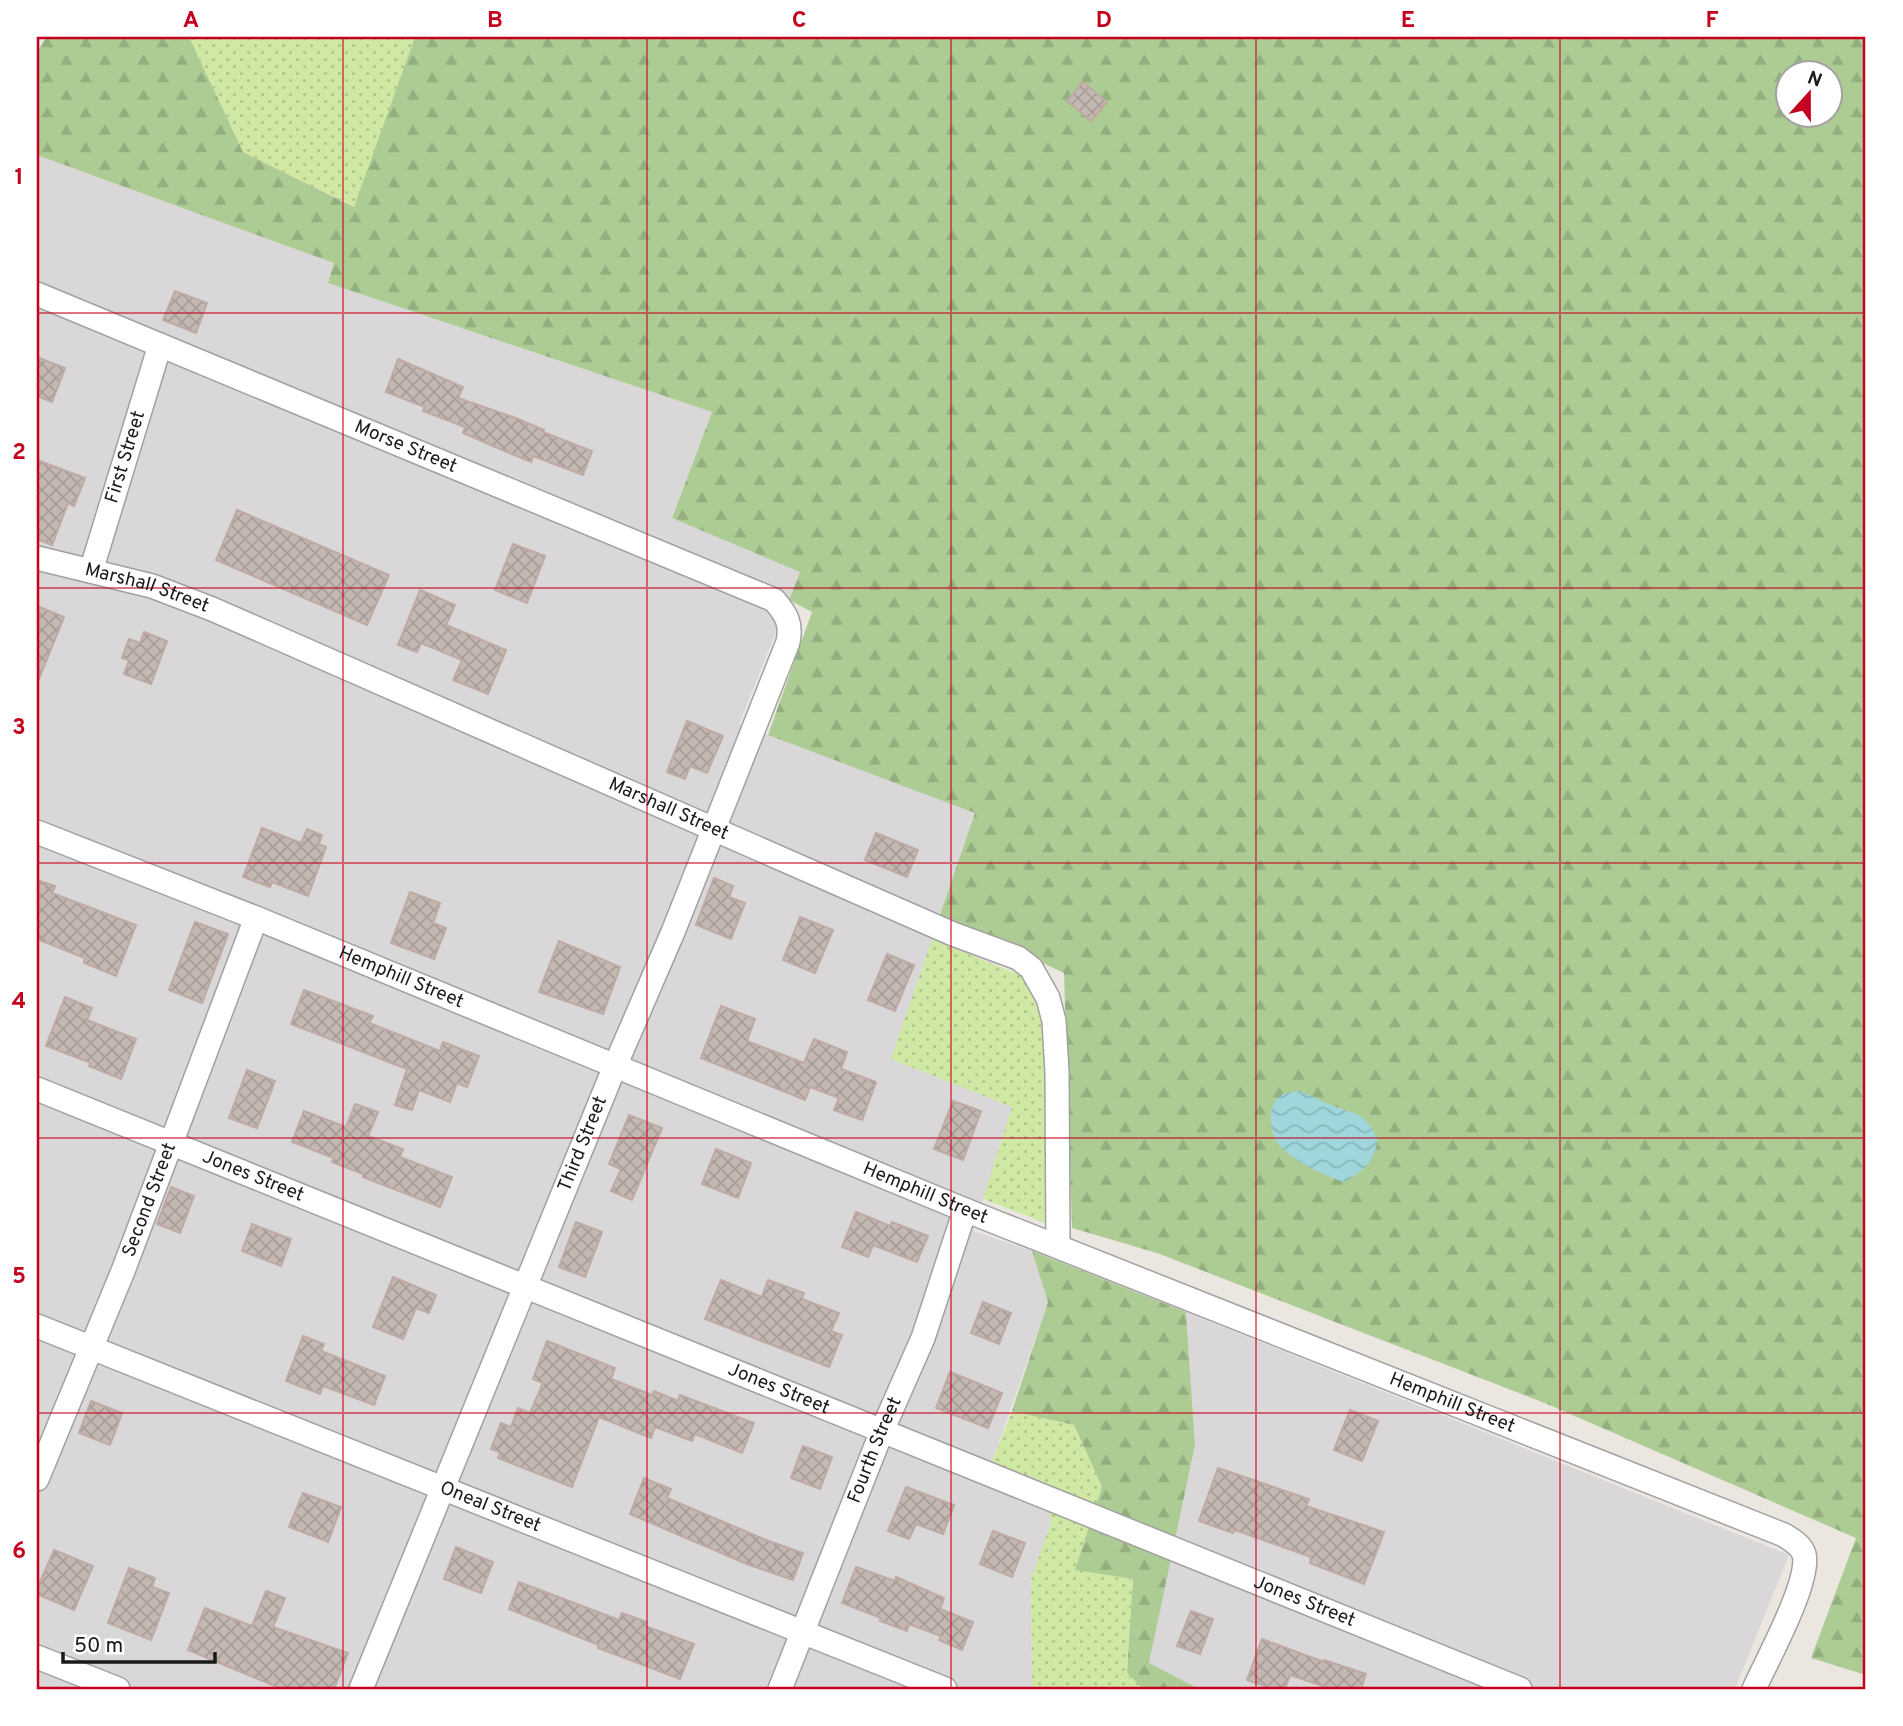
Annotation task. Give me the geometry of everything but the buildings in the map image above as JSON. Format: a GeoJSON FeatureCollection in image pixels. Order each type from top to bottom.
{"type":"FeatureCollection","features":[{"type":"Feature","properties":{"kind":"street","name":"Morse Street"},"geometry":{"type":"LineString","coordinates":[[37,294],[774,600]]}},
{"type":"Feature","properties":{"kind":"street","name":"First Street"},"geometry":{"type":"LineString","coordinates":[[91,571],[160,345]]}},
{"type":"Feature","properties":{"kind":"street","name":"Marshall Street"},"geometry":{"type":"LineString","coordinates":[[37,558],[152,586],[212,609],[953,934],[1018,958],[1031,968],[1048,998],[1054,1021],[1058,1124],[1058,1245]]}},
{"type":"Feature","properties":{"kind":"street","name":"Third Street"},"geometry":{"type":"LineString","coordinates":[[361,1689],[715,828],[788,642],[788,620],[774,600]]}},
{"type":"Feature","properties":{"kind":"street","name":"Hemphill Street"},"geometry":{"type":"LineString","coordinates":[[37,831],[256,918],[965,1210],[1784,1535],[1804,1553],[1804,1562],[1797,1596],[1754,1689]]}},
{"type":"Feature","properties":{"kind":"street","name":"Second Street"},"geometry":{"type":"LineString","coordinates":[[37,1479],[123,1271],[256,918]]}},
{"type":"Feature","properties":{"kind":"street","name":"Jones Street"},"geometry":{"type":"LineString","coordinates":[[37,1089],[1520,1689]]}},
{"type":"Feature","properties":{"kind":"street","name":"Fourth Street"},"geometry":{"type":"LineString","coordinates":[[780,1689],[882,1431],[923,1338],[965,1210]]}},
{"type":"Feature","properties":{"kind":"street","name":"Oneal Street"},"geometry":{"type":"LineString","coordinates":[[37,1326],[945,1689]]}},
{"type":"Feature","properties":{"kind":"street"},"geometry":{"type":"LineString","coordinates":[[37,1657],[118,1689]]}},
{"type":"Feature","properties":{"kind":"shaded area"},"geometry":{"type":"Polygon","coordinates":[[[37,155],[335,263],[328,283],[712,412],[672,517],[800,572],[739,724],[976,813],[891,1059],[1012,1107],[973,1231],[1032,1251],[1048,1302],[992,1462],[1046,1483],[1051,1522],[1031,1579],[1032,1689],[37,1689],[37,155]]]}},
{"type":"Feature","properties":{"kind":"shaded area"},"geometry":{"type":"Polygon","coordinates":[[[1186,1312],[1789,1555],[1735,1689],[1199,1689],[1149,1663],[1195,1445],[1186,1312]]]}},
{"type":"Feature","properties":{"kind":"green space"},"geometry":{"type":"Polygon","coordinates":[[[46,37],[189,37],[243,152],[354,207],[415,37],[1866,37],[1866,1675],[1811,1658],[1856,1538],[1547,1404],[1157,1253],[1072,1228],[1064,973],[940,915],[975,813],[768,735],[812,612],[789,600],[800,572],[672,518],[712,412],[328,283],[334,263],[37,155],[37,52],[46,37]]]}},
{"type":"Feature","properties":{"kind":"green space"},"geometry":{"type":"Polygon","coordinates":[[[189,37],[415,37],[355,207],[243,152],[189,37]]]}},
{"type":"Feature","properties":{"kind":"green space"},"geometry":{"type":"Polygon","coordinates":[[[932,939],[1022,976],[1043,1019],[1048,1224],[983,1199],[1012,1107],[891,1059],[932,939]]]}},
{"type":"Feature","properties":{"kind":"green space"},"geometry":{"type":"Polygon","coordinates":[[[1032,1251],[1186,1312],[1195,1445],[1149,1663],[1199,1689],[1143,1689],[1127,1673],[1133,1579],[1075,1570],[1102,1487],[1074,1425],[1012,1411],[1048,1302],[1032,1251]]]}},
{"type":"Feature","properties":{"kind":"green space"},"geometry":{"type":"Polygon","coordinates":[[[1012,1411],[1074,1425],[1102,1487],[1075,1570],[1133,1579],[1127,1673],[1143,1689],[1032,1689],[1031,1579],[1051,1522],[1046,1483],[992,1462],[1012,1411]]]}},
{"type":"Feature","properties":{"kind":"water"},"geometry":{"type":"Polygon","coordinates":[[[1300,1091],[1364,1119],[1378,1140],[1367,1166],[1344,1182],[1302,1163],[1281,1147],[1274,1136],[1271,1115],[1275,1102],[1284,1094],[1300,1091]]]}}]}
